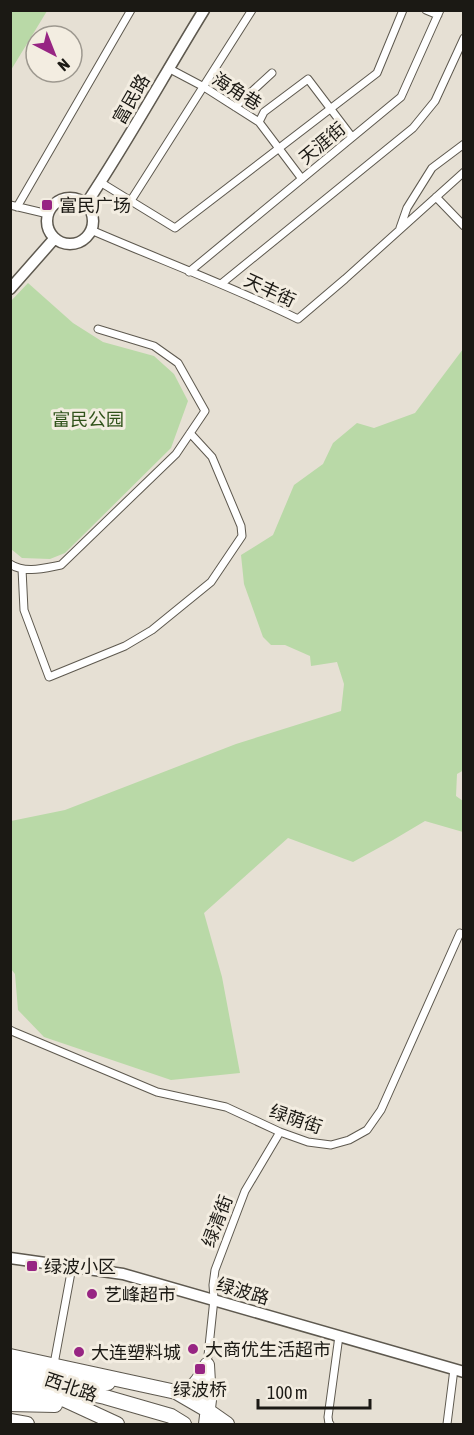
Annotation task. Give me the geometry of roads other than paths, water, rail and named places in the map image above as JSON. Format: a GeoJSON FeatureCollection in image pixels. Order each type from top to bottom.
{"type":"FeatureCollection","features":[{"type":"Feature","properties":{"kind":"highway"},"geometry":{"type":"LineString","coordinates":[[10,1356],[176,1392],[185,1392],[190,1389],[207,1365]]}},
{"type":"Feature","properties":{"kind":"highway"},"geometry":{"type":"LineString","coordinates":[[206,1425],[209,1394],[207,1365]]}},
{"type":"Feature","properties":{"kind":"highway"},"geometry":{"type":"LineString","coordinates":[[10,1367],[106,1383]]}},
{"type":"Feature","properties":{"kind":"highway"},"geometry":{"type":"LineString","coordinates":[[10,1380],[143,1385]]}},
{"type":"Feature","properties":{"kind":"highway"},"geometry":{"type":"LineString","coordinates":[[49,1380],[68,1389],[171,1416],[184,1425]]}},
{"type":"Feature","properties":{"kind":"highway","name":"西北路"},"geometry":{"type":"LineString","coordinates":[[10,1390],[32,1392],[65,1400],[117,1425]]}},
{"type":"Feature","properties":{"kind":"highway"},"geometry":{"type":"LineString","coordinates":[[176,1392],[227,1425]]}},
{"type":"Feature","properties":{"kind":"highway","name":"西北路"},"geometry":{"type":"LineString","coordinates":[[10,1397],[31,1399],[63,1407],[101,1425]]}},
{"type":"Feature","properties":{"kind":"highway"},"geometry":{"type":"LineString","coordinates":[[10,1404],[55,1405]]}},
{"type":"Feature","properties":{"kind":"highway"},"geometry":{"type":"LineString","coordinates":[[11,1421],[27,1425]]}},
{"type":"Feature","properties":{"kind":"street"},"geometry":{"type":"LineString","coordinates":[[48,214],[14,206],[131,10]]}},
{"type":"Feature","properties":{"kind":"street","name":"富民路"},"geometry":{"type":"LineString","coordinates":[[86,204],[204,10]]}},
{"type":"Feature","properties":{"kind":"street"},"geometry":{"type":"LineString","coordinates":[[130,202],[252,10]]}},
{"type":"Feature","properties":{"kind":"street"},"geometry":{"type":"LineString","coordinates":[[100,182],[175,228],[377,73],[403,10]]}},
{"type":"Feature","properties":{"kind":"street"},"geometry":{"type":"LineString","coordinates":[[426,10],[439,13]]}},
{"type":"Feature","properties":{"kind":"street","name":"天涯街"},"geometry":{"type":"LineString","coordinates":[[189,272],[401,97],[439,13]]}},
{"type":"Feature","properties":{"kind":"street"},"geometry":{"type":"LineString","coordinates":[[221,284],[413,128],[435,101],[464,38]]}},
{"type":"Feature","properties":{"kind":"street","name":"海角巷"},"geometry":{"type":"LineString","coordinates":[[168,68],[204,87],[259,122],[302,179]]}},
{"type":"Feature","properties":{"kind":"street"},"geometry":{"type":"LineString","coordinates":[[235,107],[272,73]]}},
{"type":"Feature","properties":{"kind":"street"},"geometry":{"type":"LineString","coordinates":[[259,122],[264,112],[308,79],[352,137]]}},
{"type":"Feature","properties":{"kind":"street"},"geometry":{"type":"LineString","coordinates":[[399,230],[407,208],[432,168],[464,144]]}},
{"type":"Feature","properties":{"kind":"street","name":"天丰街"},"geometry":{"type":"LineString","coordinates":[[91,230],[256,298],[297,320],[464,172]]}},
{"type":"Feature","properties":{"kind":"street"},"geometry":{"type":"LineString","coordinates":[[436,197],[464,226]]}},
{"type":"Feature","properties":{"kind":"street"},"geometry":{"type":"LineString","coordinates":[[69,198],[76,199],[86,204],[92,214],[91,230],[88,236],[75,244],[60,243],[54,239],[47,227],[48,214],[56,203],[69,198]]}},
{"type":"Feature","properties":{"kind":"street"},"geometry":{"type":"LineString","coordinates":[[10,289],[54,239]]}},
{"type":"Feature","properties":{"kind":"street"},"geometry":{"type":"LineString","coordinates":[[10,564],[17,568],[34,569],[61,565],[176,454],[205,411],[178,363],[154,346],[98,329]]}},
{"type":"Feature","properties":{"kind":"street"},"geometry":{"type":"LineString","coordinates":[[22,568],[24,610],[49,677],[125,646],[152,630],[211,582],[242,536],[241,526],[212,457],[190,433]]}},
{"type":"Feature","properties":{"kind":"street","name":"绿荫街"},"geometry":{"type":"LineString","coordinates":[[10,1030],[157,1092],[226,1107],[280,1132],[308,1142],[331,1145],[349,1140],[367,1130],[381,1110],[460,933]]}},
{"type":"Feature","properties":{"kind":"street","name":"绿清街"},"geometry":{"type":"LineString","coordinates":[[207,1365],[214,1299],[214,1270],[245,1191],[280,1132]]}},
{"type":"Feature","properties":{"kind":"street","name":"绿波路"},"geometry":{"type":"LineString","coordinates":[[10,1258],[123,1274],[459,1370]]}},
{"type":"Feature","properties":{"kind":"street"},"geometry":{"type":"LineString","coordinates":[[54,1364],[72,1268]]}},
{"type":"Feature","properties":{"kind":"street"},"geometry":{"type":"LineString","coordinates":[[330,1425],[328,1417],[339,1336]]}},
{"type":"Feature","properties":{"kind":"street"},"geometry":{"type":"LineString","coordinates":[[447,1425],[459,1370]]}},
{"type":"Feature","properties":{"kind":"place","name":"富民广场"},"geometry":{"type":"Point","coordinates":[47,205]}},
{"type":"Feature","properties":{"kind":"place","name":"绿波小区"},"geometry":{"type":"Point","coordinates":[32,1266]}},
{"type":"Feature","properties":{"kind":"place","name":"艺峰超市"},"geometry":{"type":"Point","coordinates":[92,1294]}},
{"type":"Feature","properties":{"kind":"place","name":"大商优生活超市"},"geometry":{"type":"Point","coordinates":[193,1349]}},
{"type":"Feature","properties":{"kind":"place","name":"大连塑料城"},"geometry":{"type":"Point","coordinates":[79,1352]}},
{"type":"Feature","properties":{"kind":"place","name":"绿波桥"},"geometry":{"type":"Point","coordinates":[200,1369]}},
{"type":"Feature","properties":{"kind":"park label","name":"富民公园"},"geometry":{"type":"Point","coordinates":[88,419]}}]}
